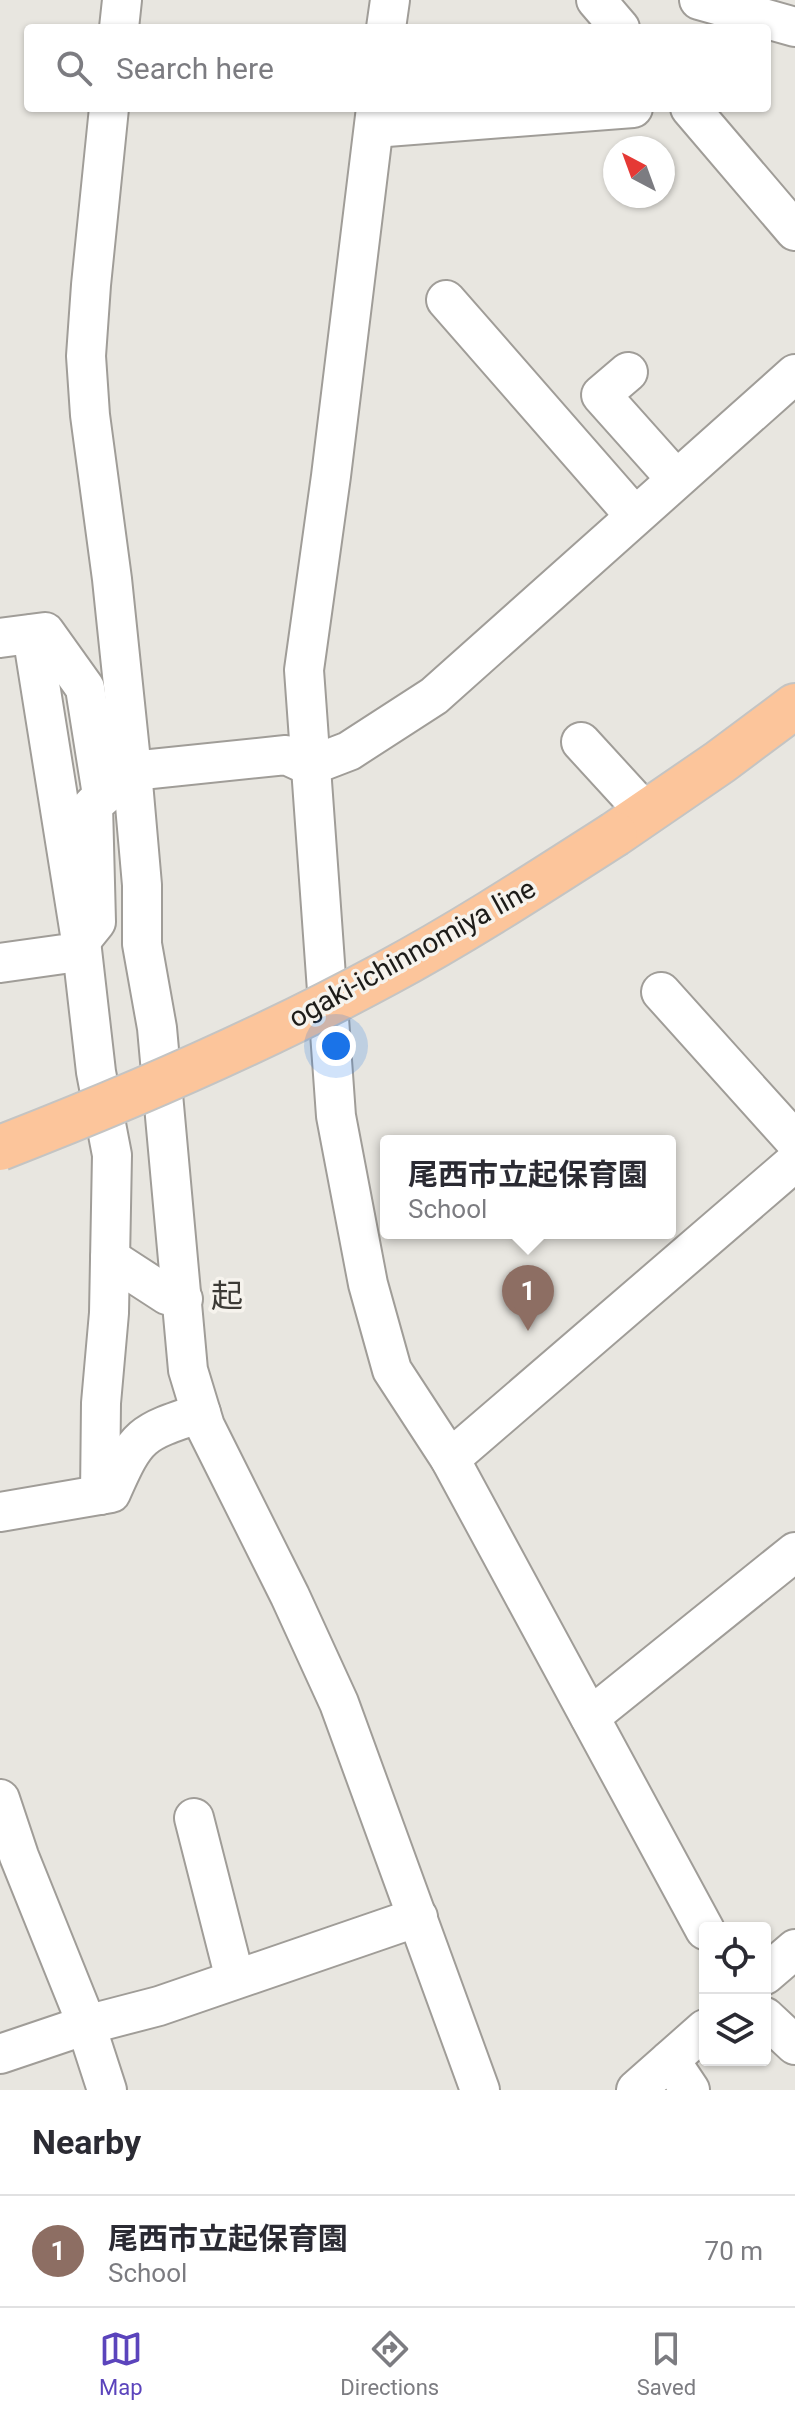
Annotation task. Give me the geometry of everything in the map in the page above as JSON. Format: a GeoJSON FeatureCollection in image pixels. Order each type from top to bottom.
{"type":"FeatureCollection","features":[{"type":"Feature","properties":{"kind":"main road","name":"ogaki-ichinnomiya line"},"geometry":{"type":"LineString","coordinates":[[0,1148],[252,1041],[387,973],[493,912],[630,823],[795,706]]}},
{"type":"Feature","properties":{"kind":"street"},"geometry":{"type":"LineString","coordinates":[[119,24],[122,0]]}},
{"type":"Feature","properties":{"kind":"street"},"geometry":{"type":"LineString","coordinates":[[387,24],[390,0]]}},
{"type":"Feature","properties":{"kind":"street"},"geometry":{"type":"LineString","coordinates":[[596,0],[617,24]]}},
{"type":"Feature","properties":{"kind":"street"},"geometry":{"type":"LineString","coordinates":[[699,0],[795,27]]}},
{"type":"Feature","properties":{"kind":"street"},"geometry":{"type":"LineString","coordinates":[[109,112],[86,356],[90,415],[112,579],[132,771],[142,885],[142,944],[157,1028],[188,1370],[201,1413],[229,1476],[290,1596],[339,1703],[480,2090]]}},
{"type":"Feature","properties":{"kind":"street"},"geometry":{"type":"LineString","coordinates":[[530,112],[375,118],[304,670],[336,1116],[368,1284],[392,1370],[450,1459],[701,1922]]}},
{"type":"Feature","properties":{"kind":"street"},"geometry":{"type":"LineString","coordinates":[[693,112],[795,231]]}},
{"type":"Feature","properties":{"kind":"street"},"geometry":{"type":"LineString","coordinates":[[446,300],[634,515]]}},
{"type":"Feature","properties":{"kind":"street"},"geometry":{"type":"LineString","coordinates":[[628,372],[601,395],[676,479]]}},
{"type":"Feature","properties":{"kind":"street"},"geometry":{"type":"LineString","coordinates":[[0,963],[71,953],[96,922],[93,805],[132,771],[286,755],[310,766],[349,751],[434,696],[795,374]]}},
{"type":"Feature","properties":{"kind":"street"},"geometry":{"type":"LineString","coordinates":[[100,1495],[112,1155],[96,1072],[81,941],[16,636],[45,632],[85,688],[102,795]]}},
{"type":"Feature","properties":{"kind":"street"},"geometry":{"type":"LineString","coordinates":[[581,742],[630,823]]}},
{"type":"Feature","properties":{"kind":"street"},"geometry":{"type":"LineString","coordinates":[[661,992],[795,1141]]}},
{"type":"Feature","properties":{"kind":"street"},"geometry":{"type":"LineString","coordinates":[[450,1459],[795,1162]]}},
{"type":"Feature","properties":{"kind":"street"},"geometry":{"type":"LineString","coordinates":[[110,1258],[167,1295],[183,1299]]}},
{"type":"Feature","properties":{"kind":"street"},"geometry":{"type":"LineString","coordinates":[[0,1512],[111,1493],[126,1460],[143,1435],[201,1413]]}},
{"type":"Feature","properties":{"kind":"street"},"geometry":{"type":"LineString","coordinates":[[590,1717],[795,1552]]}},
{"type":"Feature","properties":{"kind":"street"},"geometry":{"type":"LineString","coordinates":[[0,1799],[19,1856],[86,2025],[107,2090]]}},
{"type":"Feature","properties":{"kind":"street"},"geometry":{"type":"LineString","coordinates":[[194,1818],[235,1979]]}},
{"type":"Feature","properties":{"kind":"street"},"geometry":{"type":"LineString","coordinates":[[0,2054],[86,2025],[159,2006],[418,1917]]}},
{"type":"Feature","properties":{"kind":"street"},"geometry":{"type":"LineString","coordinates":[[771,1970],[795,1949]]}},
{"type":"Feature","properties":{"kind":"street"},"geometry":{"type":"LineString","coordinates":[[771,2023],[795,2045]]}},
{"type":"Feature","properties":{"kind":"street"},"geometry":{"type":"LineString","coordinates":[[636,2090],[680,2075],[699,2040]]}},
{"type":"Feature","properties":{"kind":"place","name":"尾西市立起保育園"},"geometry":{"type":"Point","coordinates":[528,1331]}},
{"type":"Feature","properties":{"kind":"district","name":"起"},"geometry":{"type":"Point","coordinates":[227,1296]}}]}
